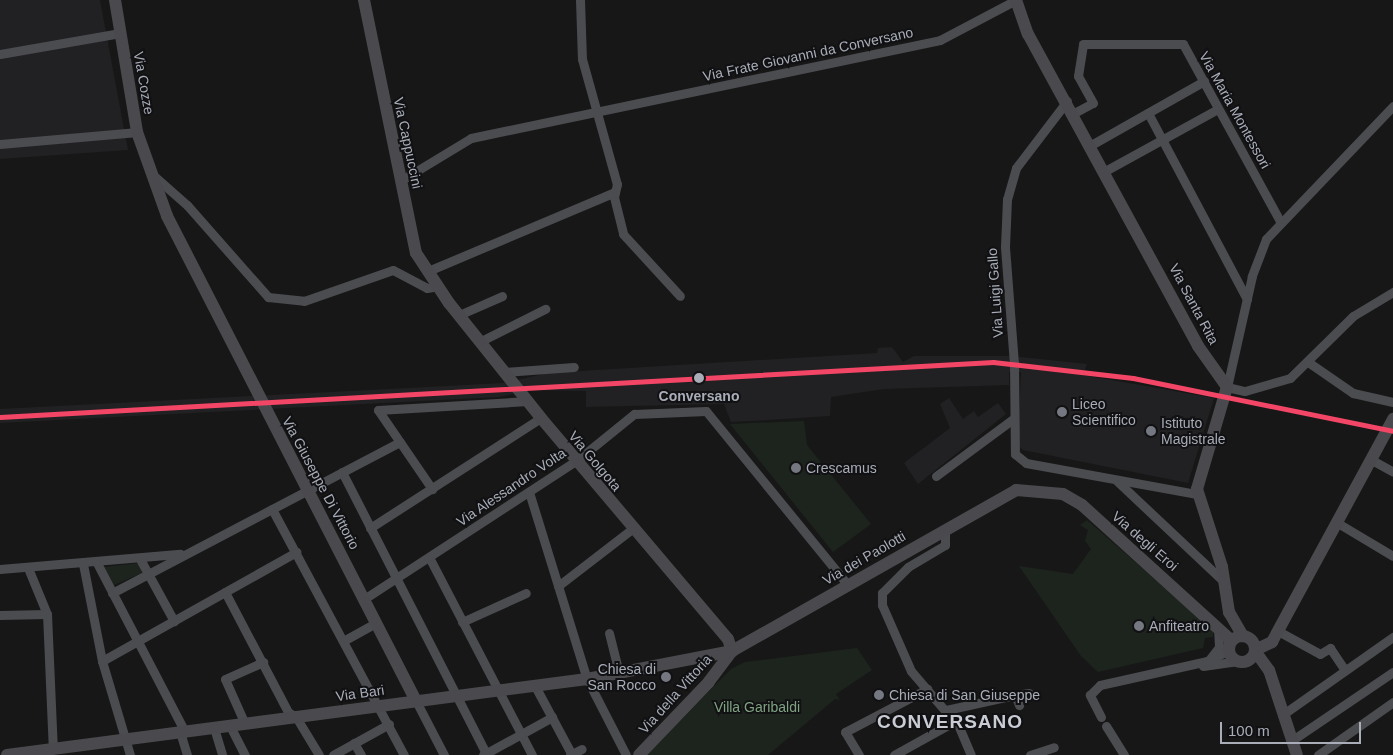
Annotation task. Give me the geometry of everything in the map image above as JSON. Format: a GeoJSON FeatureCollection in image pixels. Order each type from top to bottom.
{"type":"FeatureCollection","features":[{"type":"Feature","properties":{"kind":"street","name":"Via Cozze"},"geometry":{"type":"LineString","coordinates":[[115,0],[137,132],[149,171]]}},
{"type":"Feature","properties":{"kind":"street","name":"Via Cappuccini"},"geometry":{"type":"LineString","coordinates":[[364,0],[416,253],[439,286]]}},
{"type":"Feature","properties":{"kind":"street"},"geometry":{"type":"LineString","coordinates":[[580,0],[582,59],[617,184],[615,192],[623,234],[680,296]]}},
{"type":"Feature","properties":{"kind":"street","name":"Via Frate Giovanni da Conversano"},"geometry":{"type":"LineString","coordinates":[[400,181],[471,138],[598,113],[940,40],[1016,0]]}},
{"type":"Feature","properties":{"kind":"street","name":"Via Santa Rita"},"geometry":{"type":"LineString","coordinates":[[1016,0],[1028,34],[1091,145],[1198,346],[1227,386]]}},
{"type":"Feature","properties":{"kind":"street"},"geometry":{"type":"LineString","coordinates":[[0,54],[120,33]]}},
{"type":"Feature","properties":{"kind":"street","name":"Via Maria Montessori"},"geometry":{"type":"LineString","coordinates":[[1074,114],[1093,103],[1078,76],[1083,44],[1089,42],[1183,44],[1280,221]]}},
{"type":"Feature","properties":{"kind":"street"},"geometry":{"type":"LineString","coordinates":[[1091,145],[1204,81]]}},
{"type":"Feature","properties":{"kind":"street","name":"Via Luigi Gallo"},"geometry":{"type":"LineString","coordinates":[[1067,101],[1010,183],[1004,247],[1014,363],[1014,448],[1020,460],[1117,482]]}},
{"type":"Feature","properties":{"kind":"street"},"geometry":{"type":"LineString","coordinates":[[1297,755],[1273,686],[1235,642],[1224,582],[1198,494],[1227,386],[1259,254],[1280,221],[1393,106]]}},
{"type":"Feature","properties":{"kind":"street"},"geometry":{"type":"LineString","coordinates":[[1105,172],[1218,108]]}},
{"type":"Feature","properties":{"kind":"street"},"geometry":{"type":"LineString","coordinates":[[1148,113],[1247,299]]}},
{"type":"Feature","properties":{"kind":"street"},"geometry":{"type":"LineString","coordinates":[[0,144],[137,132]]}},
{"type":"Feature","properties":{"kind":"street"},"geometry":{"type":"LineString","coordinates":[[149,171],[187,205],[268,297],[304,302],[393,270],[426,288],[439,286]]}},
{"type":"Feature","properties":{"kind":"street","name":"Via Giuseppe Di Vittorio"},"geometry":{"type":"LineString","coordinates":[[149,171],[204,296],[308,490],[416,701]]}},
{"type":"Feature","properties":{"kind":"street"},"geometry":{"type":"LineString","coordinates":[[428,271],[615,192]]}},
{"type":"Feature","properties":{"kind":"street","name":"Via Golgota"},"geometry":{"type":"LineString","coordinates":[[439,286],[459,315],[576,461],[632,529],[728,639],[732,651]]}},
{"type":"Feature","properties":{"kind":"street"},"geometry":{"type":"LineString","coordinates":[[1227,386],[1245,391],[1272,385],[1308,362],[1353,316],[1393,292]]}},
{"type":"Feature","properties":{"kind":"street"},"geometry":{"type":"LineString","coordinates":[[459,315],[502,296]]}},
{"type":"Feature","properties":{"kind":"street"},"geometry":{"type":"LineString","coordinates":[[481,341],[545,309]]}},
{"type":"Feature","properties":{"kind":"street"},"geometry":{"type":"LineString","coordinates":[[1308,362],[1353,393],[1393,402]]}},
{"type":"Feature","properties":{"kind":"street"},"geometry":{"type":"LineString","coordinates":[[504,372],[574,367]]}},
{"type":"Feature","properties":{"kind":"street"},"geometry":{"type":"LineString","coordinates":[[432,489],[378,410],[528,401]]}},
{"type":"Feature","properties":{"kind":"street","name":"Via Alessandro Volta"},"geometry":{"type":"LineString","coordinates":[[364,599],[397,582],[576,461],[634,414],[706,411],[848,584]]}},
{"type":"Feature","properties":{"kind":"street"},"geometry":{"type":"LineString","coordinates":[[370,528],[541,418]]}},
{"type":"Feature","properties":{"kind":"street"},"geometry":{"type":"LineString","coordinates":[[936,476],[1014,419]]}},
{"type":"Feature","properties":{"kind":"street"},"geometry":{"type":"LineString","coordinates":[[1193,665],[1249,656],[1272,642],[1389,424]]}},
{"type":"Feature","properties":{"kind":"street"},"geometry":{"type":"LineString","coordinates":[[112,592],[400,442]]}},
{"type":"Feature","properties":{"kind":"street"},"geometry":{"type":"LineString","coordinates":[[1370,459],[1393,472]]}},
{"type":"Feature","properties":{"kind":"street"},"geometry":{"type":"LineString","coordinates":[[342,472],[397,582],[458,696],[485,754],[552,717]]}},
{"type":"Feature","properties":{"kind":"street"},"geometry":{"type":"LineString","coordinates":[[1117,482],[1198,494]]}},
{"type":"Feature","properties":{"kind":"street"},"geometry":{"type":"LineString","coordinates":[[1117,482],[1224,582]]}},
{"type":"Feature","properties":{"kind":"street","name":"Via dei Paolotti"},"geometry":{"type":"LineString","coordinates":[[716,654],[732,651],[945,529],[990,500],[1026,489]]}},
{"type":"Feature","properties":{"kind":"street","name":"Via degli Eroi"},"geometry":{"type":"LineString","coordinates":[[1026,489],[1063,494],[1082,505],[1235,642]]}},
{"type":"Feature","properties":{"kind":"street"},"geometry":{"type":"LineString","coordinates":[[529,492],[587,679],[626,755]]}},
{"type":"Feature","properties":{"kind":"street"},"geometry":{"type":"LineString","coordinates":[[272,509],[381,706],[404,755]]}},
{"type":"Feature","properties":{"kind":"street"},"geometry":{"type":"LineString","coordinates":[[1336,522],[1393,556]]}},
{"type":"Feature","properties":{"kind":"street"},"geometry":{"type":"LineString","coordinates":[[558,586],[632,529]]}},
{"type":"Feature","properties":{"kind":"street"},"geometry":{"type":"LineString","coordinates":[[945,529],[945,545],[908,567],[882,594],[882,606],[911,671],[957,724],[972,755]]}},
{"type":"Feature","properties":{"kind":"street"},"geometry":{"type":"LineString","coordinates":[[102,660],[296,552]]}},
{"type":"Feature","properties":{"kind":"street"},"geometry":{"type":"LineString","coordinates":[[0,569],[97,563],[188,553]]}},
{"type":"Feature","properties":{"kind":"street"},"geometry":{"type":"LineString","coordinates":[[140,559],[174,621]]}},
{"type":"Feature","properties":{"kind":"street"},"geometry":{"type":"LineString","coordinates":[[430,560],[532,755]]}},
{"type":"Feature","properties":{"kind":"street"},"geometry":{"type":"LineString","coordinates":[[97,563],[182,732],[187,755]]}},
{"type":"Feature","properties":{"kind":"street"},"geometry":{"type":"LineString","coordinates":[[83,564],[102,660],[122,739],[130,755]]}},
{"type":"Feature","properties":{"kind":"street"},"geometry":{"type":"LineString","coordinates":[[28,568],[47,614],[53,749]]}},
{"type":"Feature","properties":{"kind":"street"},"geometry":{"type":"LineString","coordinates":[[225,592],[288,712],[296,717],[319,755]]}},
{"type":"Feature","properties":{"kind":"street"},"geometry":{"type":"LineString","coordinates":[[462,622],[526,593]]}},
{"type":"Feature","properties":{"kind":"street"},"geometry":{"type":"LineString","coordinates":[[0,615],[47,614]]}},
{"type":"Feature","properties":{"kind":"street"},"geometry":{"type":"LineString","coordinates":[[345,640],[376,623]]}},
{"type":"Feature","properties":{"kind":"street"},"geometry":{"type":"LineString","coordinates":[[1207,662],[1219,647],[1217,626]]}},
{"type":"Feature","properties":{"kind":"street"},"geometry":{"type":"LineString","coordinates":[[1278,631],[1320,654],[1330,648],[1344,669]]}},
{"type":"Feature","properties":{"kind":"street"},"geometry":{"type":"LineString","coordinates":[[609,633],[619,673]]}},
{"type":"Feature","properties":{"kind":"street"},"geometry":{"type":"LineString","coordinates":[[1282,715],[1344,669],[1393,637]]}},
{"type":"Feature","properties":{"kind":"street"},"geometry":{"type":"LineString","coordinates":[[1101,717],[1090,695],[1100,685],[1207,662],[1235,642],[1252,640],[1249,656]]}},
{"type":"Feature","properties":{"kind":"street","name":"Via della Vittoria"},"geometry":{"type":"LineString","coordinates":[[639,755],[709,682],[732,651]]}},
{"type":"Feature","properties":{"kind":"street"},"geometry":{"type":"LineString","coordinates":[[709,682],[716,654]]}},
{"type":"Feature","properties":{"kind":"street","name":"Via Bari"},"geometry":{"type":"LineString","coordinates":[[7,755],[587,679],[716,654]]}},
{"type":"Feature","properties":{"kind":"street"},"geometry":{"type":"LineString","coordinates":[[245,724],[225,679],[263,662]]}},
{"type":"Feature","properties":{"kind":"street"},"geometry":{"type":"LineString","coordinates":[[1291,741],[1393,672]]}},
{"type":"Feature","properties":{"kind":"street"},"geometry":{"type":"LineString","coordinates":[[535,686],[571,755],[582,749]]}},
{"type":"Feature","properties":{"kind":"street"},"geometry":{"type":"LineString","coordinates":[[859,755],[846,737],[848,730],[913,698],[927,689]]}},
{"type":"Feature","properties":{"kind":"street"},"geometry":{"type":"LineString","coordinates":[[946,710],[996,696],[1029,693]]}},
{"type":"Feature","properties":{"kind":"street"},"geometry":{"type":"LineString","coordinates":[[1015,695],[1019,705]]}},
{"type":"Feature","properties":{"kind":"street"},"geometry":{"type":"LineString","coordinates":[[416,701],[444,755]]}},
{"type":"Feature","properties":{"kind":"street"},"geometry":{"type":"LineString","coordinates":[[1318,755],[1393,702]]}},
{"type":"Feature","properties":{"kind":"street"},"geometry":{"type":"LineString","coordinates":[[333,755],[389,724]]}},
{"type":"Feature","properties":{"kind":"street"},"geometry":{"type":"LineString","coordinates":[[894,755],[934,733],[957,724]]}},
{"type":"Feature","properties":{"kind":"street"},"geometry":{"type":"LineString","coordinates":[[230,726],[245,755]]}},
{"type":"Feature","properties":{"kind":"street"},"geometry":{"type":"LineString","coordinates":[[1106,726],[1124,755]]}},
{"type":"Feature","properties":{"kind":"street"},"geometry":{"type":"LineString","coordinates":[[214,728],[222,755]]}},
{"type":"Feature","properties":{"kind":"street"},"geometry":{"type":"LineString","coordinates":[[1114,740],[1114,755]]}},
{"type":"Feature","properties":{"kind":"street"},"geometry":{"type":"LineString","coordinates":[[354,743],[360,755]]}},
{"type":"Feature","properties":{"kind":"street"},"geometry":{"type":"LineString","coordinates":[[1030,755],[1054,747]]}},
{"type":"Feature","properties":{"kind":"shaded area"},"geometry":{"type":"Polygon","coordinates":[[[0,0],[100,0],[128,150],[0,159],[0,0]]]}},
{"type":"Feature","properties":{"kind":"shaded area"},"geometry":{"type":"Polygon","coordinates":[[[892,347],[903,362],[914,356],[1010,356],[1087,364],[1083,375],[1214,398],[1188,483],[1023,450],[1018,445],[1021,372],[1009,372],[1009,385],[884,389],[831,397],[830,416],[731,422],[724,404],[586,407],[586,391],[531,390],[499,397],[0,423],[0,409],[504,383],[548,373],[877,353],[878,348],[892,347]]]}},
{"type":"Feature","properties":{"kind":"shaded area"},"geometry":{"type":"Polygon","coordinates":[[[949,398],[963,419],[974,411],[978,417],[998,403],[1006,414],[918,484],[904,463],[950,428],[940,404],[949,398]]]}},
{"type":"Feature","properties":{"kind":"green space","name":"Crescamus"},"geometry":{"type":"Polygon","coordinates":[[[804,421],[807,445],[871,524],[833,552],[730,424],[804,421]]]}},
{"type":"Feature","properties":{"kind":"green space"},"geometry":{"type":"Polygon","coordinates":[[[1087,520],[1213,630],[1213,637],[1205,638],[1203,648],[1098,672],[1081,656],[1019,566],[1073,574],[1091,549],[1085,541],[1088,530],[1080,525],[1087,520]]]}},
{"type":"Feature","properties":{"kind":"green space"},"geometry":{"type":"Polygon","coordinates":[[[139,563],[142,573],[114,585],[104,567],[139,563]]]}},
{"type":"Feature","properties":{"kind":"green space","name":"Villa Garibaldi"},"geometry":{"type":"Polygon","coordinates":[[[857,648],[872,670],[836,694],[840,700],[835,699],[768,755],[646,755],[731,669],[745,662],[857,648]]]}},
{"type":"Feature","properties":{"kind":"transit line"},"geometry":{"type":"LineString","coordinates":[[0,417],[993,362],[1133,378],[1393,431]]}},
{"type":"Feature","properties":{"kind":"place","name":"Conversano"},"geometry":{"type":"Point","coordinates":[699,378]}},
{"type":"Feature","properties":{"kind":"place","name":"Liceo Scientifico"},"geometry":{"type":"Point","coordinates":[1062,412]}},
{"type":"Feature","properties":{"kind":"place","name":"Istituto Magistrale"},"geometry":{"type":"Point","coordinates":[1151,431]}},
{"type":"Feature","properties":{"kind":"place","name":"Crescamus"},"geometry":{"type":"Point","coordinates":[796,468]}},
{"type":"Feature","properties":{"kind":"place","name":"Anfiteatro"},"geometry":{"type":"Point","coordinates":[1139,626]}},
{"type":"Feature","properties":{"kind":"place","name":"Chiesa di San Rocco"},"geometry":{"type":"Point","coordinates":[666,677]}},
{"type":"Feature","properties":{"kind":"place","name":"Chiesa di San Giuseppe"},"geometry":{"type":"Point","coordinates":[879,695]}},
{"type":"Feature","properties":{"kind":"district","name":"CONVERSANO"},"geometry":{"type":"Point","coordinates":[950,722]}}]}
